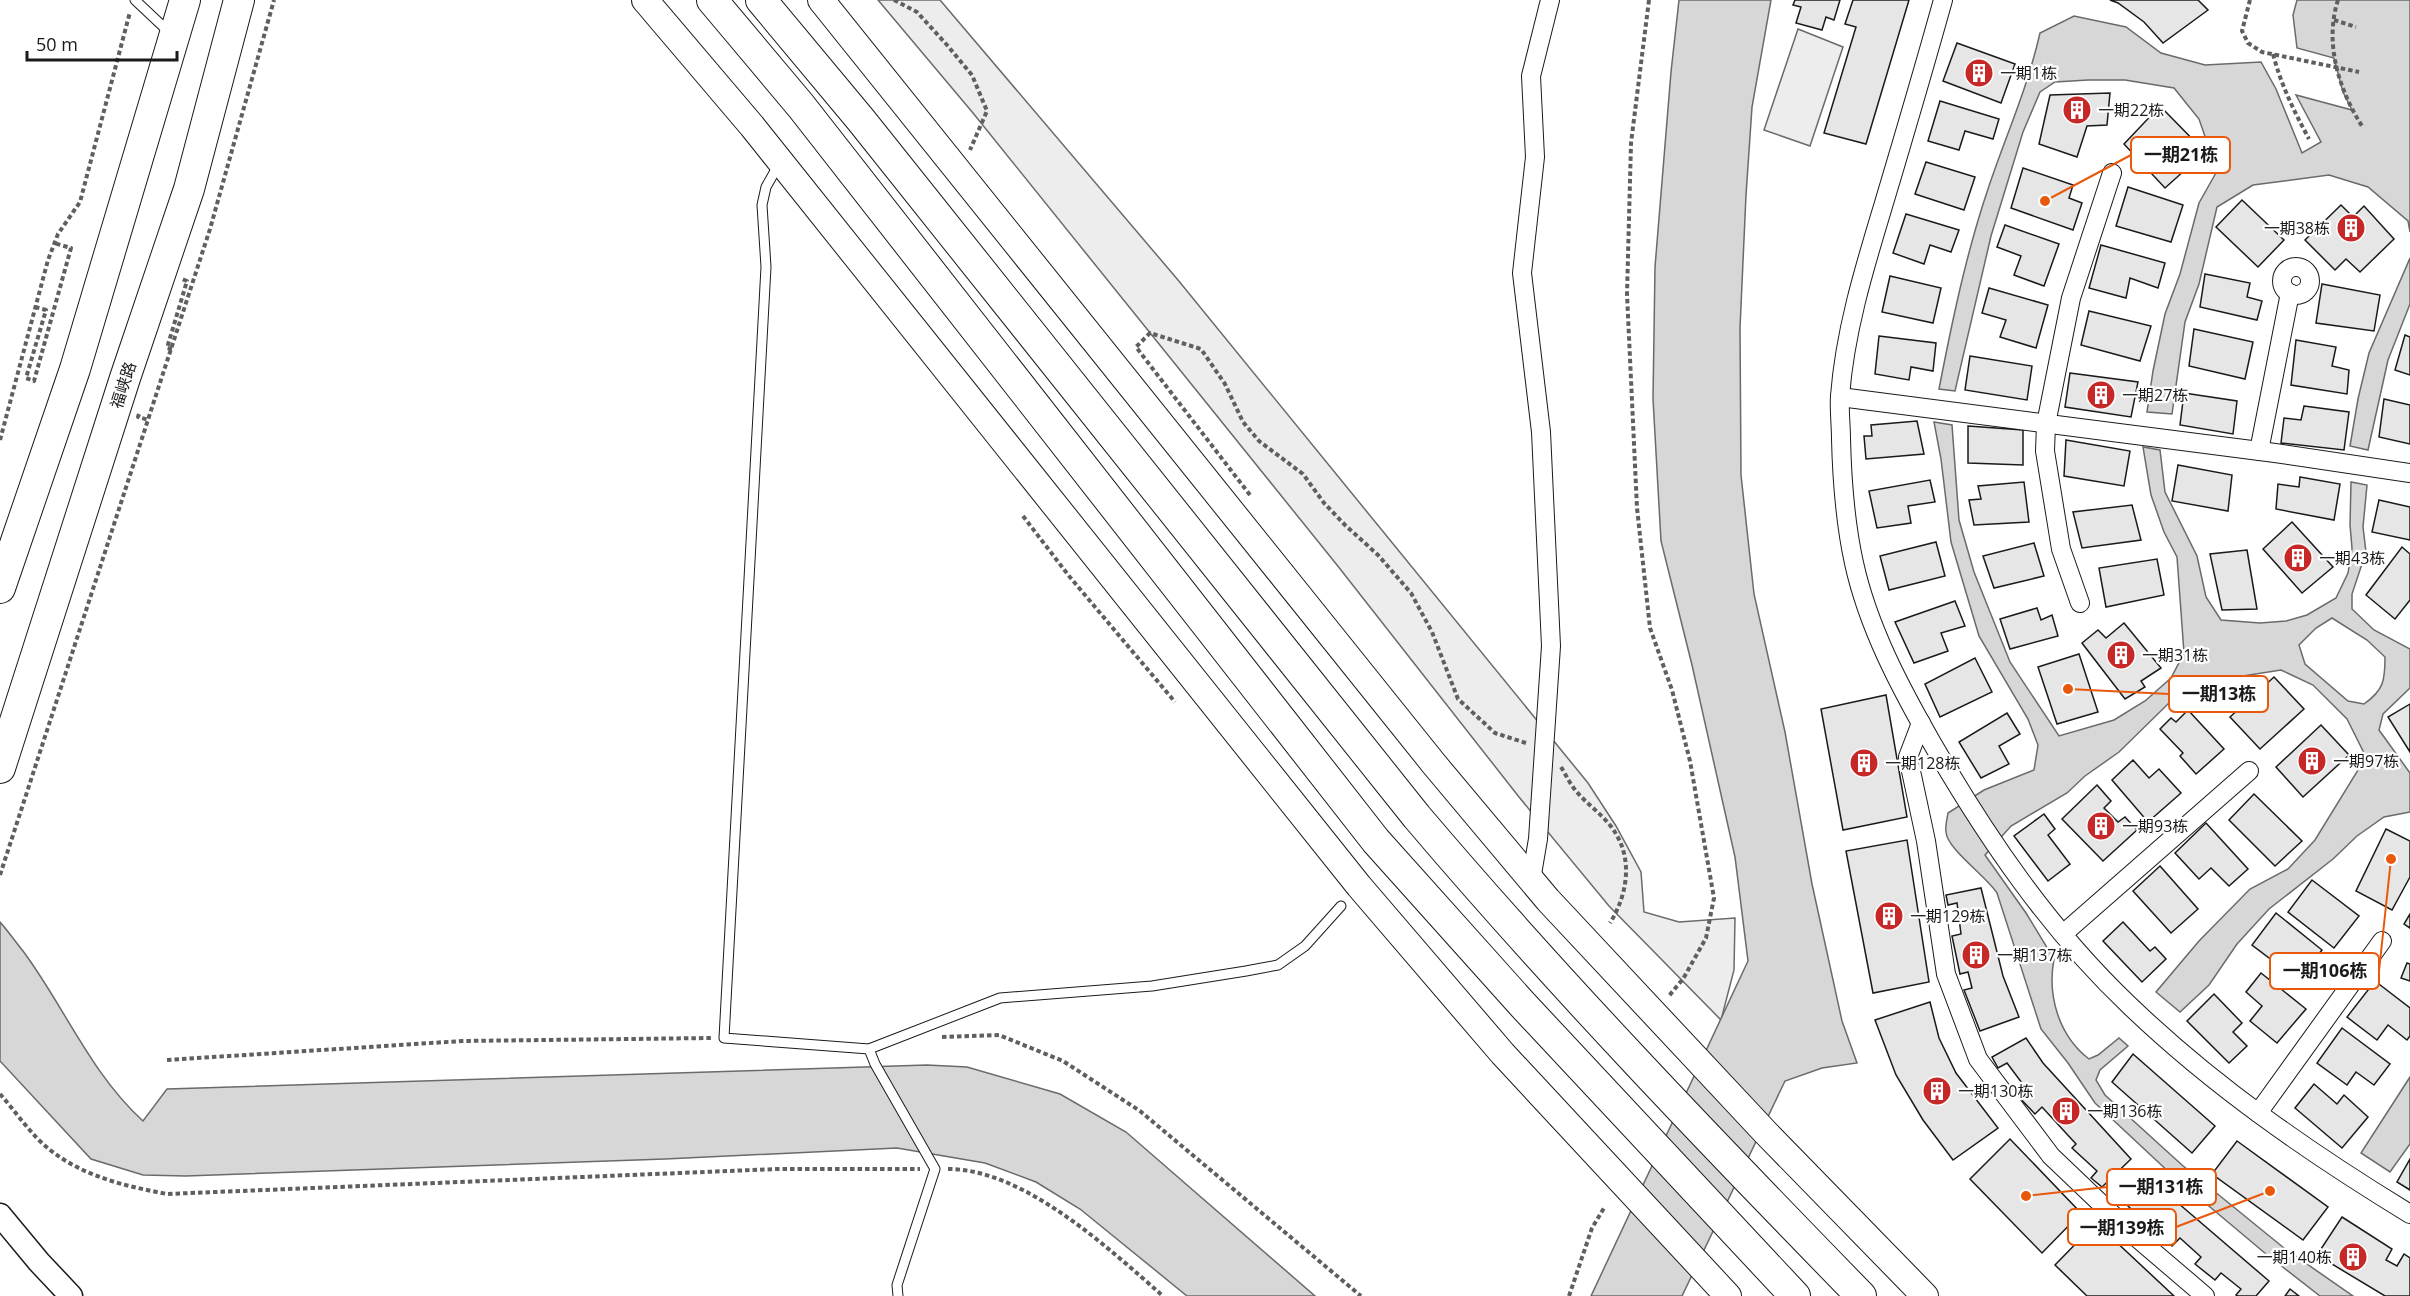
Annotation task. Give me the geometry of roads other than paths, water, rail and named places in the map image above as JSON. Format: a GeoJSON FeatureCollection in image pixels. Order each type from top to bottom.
{"type":"FeatureCollection","features":[{"type":"Feature","properties":{"kind":"highway"},"geometry":{"type":"LineString","coordinates":[[2,578],[75,369],[185,0]]}},
{"type":"Feature","properties":{"kind":"highway","name":"福峡路"},"geometry":{"type":"LineString","coordinates":[[0,768],[125,378],[189,189],[239,0]]}},
{"type":"Feature","properties":{"kind":"highway"},"geometry":{"type":"LineString","coordinates":[[712,0],[801,106],[1376,841],[1523,1005],[1789,1291]]}},
{"type":"Feature","properties":{"kind":"highway"},"geometry":{"type":"LineString","coordinates":[[761,0],[861,120],[1417,817],[1503,918],[1676,1105],[1861,1296]]}},
{"type":"Feature","properties":{"kind":"highway"},"geometry":{"type":"LineString","coordinates":[[1744,1176],[1877,1296]]}},
{"type":"Feature","properties":{"kind":"main road"},"geometry":{"type":"LineString","coordinates":[[645,0],[780,161],[1359,886],[1503,1054],[1632,1196],[1728,1296]]}},
{"type":"Feature","properties":{"kind":"main road"},"geometry":{"type":"LineString","coordinates":[[821,0],[1434,764],[1531,880],[1766,1133],[1925,1296]]}},
{"type":"Feature","properties":{"kind":"street"},"geometry":{"type":"LineString","coordinates":[[1531,880],[1538,839],[1551,646],[1541,432],[1522,273],[1535,157],[1531,76],[1550,0]]}},
{"type":"Feature","properties":{"kind":"street"},"geometry":{"type":"LineString","coordinates":[[1943,0],[1852,318],[1840,397],[1842,483],[1854,564],[1875,629],[1901,688],[1962,795],[1996,848],[2063,934],[2127,1003],[2187,1058],[2258,1113],[2410,1214]]}},
{"type":"Feature","properties":{"kind":"street"},"geometry":{"type":"LineString","coordinates":[[2080,603],[2061,549],[2045,451],[2046,424],[2072,298],[2094,223],[2112,173]]}},
{"type":"Feature","properties":{"kind":"street"},"geometry":{"type":"LineString","coordinates":[[2259,451],[2290,293]]}},
{"type":"Feature","properties":{"kind":"street"},"geometry":{"type":"LineString","coordinates":[[1840,397],[2259,451],[2410,473]]}},
{"type":"Feature","properties":{"kind":"street"},"geometry":{"type":"LineString","coordinates":[[1921,723],[1908,757],[1926,841],[1946,974],[1978,1059],[2050,1156],[2137,1238],[2205,1296]]}},
{"type":"Feature","properties":{"kind":"street"},"geometry":{"type":"LineString","coordinates":[[2063,934],[2248,771]]}},
{"type":"Feature","properties":{"kind":"street"},"geometry":{"type":"LineString","coordinates":[[2258,1113],[2382,941]]}},
{"type":"Feature","properties":{"kind":"street"},"geometry":{"type":"LineString","coordinates":[[0,1215],[71,1296]]}},
{"type":"Feature","properties":{"kind":"lane"},"geometry":{"type":"LineString","coordinates":[[135,0],[175,38]]}},
{"type":"Feature","properties":{"kind":"lane"},"geometry":{"type":"LineString","coordinates":[[780,161],[766,188],[762,205],[766,267],[724,1038],[869,1049],[1000,998],[1152,986],[1278,964],[1305,946],[1341,906]]}},
{"type":"Feature","properties":{"kind":"lane"},"geometry":{"type":"LineString","coordinates":[[869,1049],[875,1064],[935,1169],[897,1285],[898,1296]]}},
{"type":"Feature","properties":{"kind":"place","name":"一期1栋"},"geometry":{"type":"Point","coordinates":[1979,73]}},
{"type":"Feature","properties":{"kind":"place","name":"一期22栋"},"geometry":{"type":"Point","coordinates":[2077,110]}},
{"type":"Feature","properties":{"kind":"place","name":"一期21栋"},"geometry":{"type":"Point","coordinates":[2045,201]}},
{"type":"Feature","properties":{"kind":"place","name":"一期38栋"},"geometry":{"type":"Point","coordinates":[2351,228]}},
{"type":"Feature","properties":{"kind":"place","name":"一期27栋"},"geometry":{"type":"Point","coordinates":[2101,395]}},
{"type":"Feature","properties":{"kind":"place","name":"一期43栋"},"geometry":{"type":"Point","coordinates":[2298,558]}},
{"type":"Feature","properties":{"kind":"place","name":"一期31栋"},"geometry":{"type":"Point","coordinates":[2121,655]}},
{"type":"Feature","properties":{"kind":"place","name":"一期13栋"},"geometry":{"type":"Point","coordinates":[2068,689]}},
{"type":"Feature","properties":{"kind":"place","name":"一期97栋"},"geometry":{"type":"Point","coordinates":[2312,761]}},
{"type":"Feature","properties":{"kind":"place","name":"一期128栋"},"geometry":{"type":"Point","coordinates":[1864,763]}},
{"type":"Feature","properties":{"kind":"place","name":"一期93栋"},"geometry":{"type":"Point","coordinates":[2101,826]}},
{"type":"Feature","properties":{"kind":"place","name":"一期106栋"},"geometry":{"type":"Point","coordinates":[2391,859]}},
{"type":"Feature","properties":{"kind":"place","name":"一期129栋"},"geometry":{"type":"Point","coordinates":[1889,916]}},
{"type":"Feature","properties":{"kind":"place","name":"一期137栋"},"geometry":{"type":"Point","coordinates":[1976,955]}},
{"type":"Feature","properties":{"kind":"place","name":"一期130栋"},"geometry":{"type":"Point","coordinates":[1937,1091]}},
{"type":"Feature","properties":{"kind":"place","name":"一期136栋"},"geometry":{"type":"Point","coordinates":[2066,1111]}},
{"type":"Feature","properties":{"kind":"place","name":"一期139栋"},"geometry":{"type":"Point","coordinates":[2270,1191]}},
{"type":"Feature","properties":{"kind":"place","name":"一期131栋"},"geometry":{"type":"Point","coordinates":[2026,1196]}},
{"type":"Feature","properties":{"kind":"place","name":"一期140栋"},"geometry":{"type":"Point","coordinates":[2353,1257]}}]}
